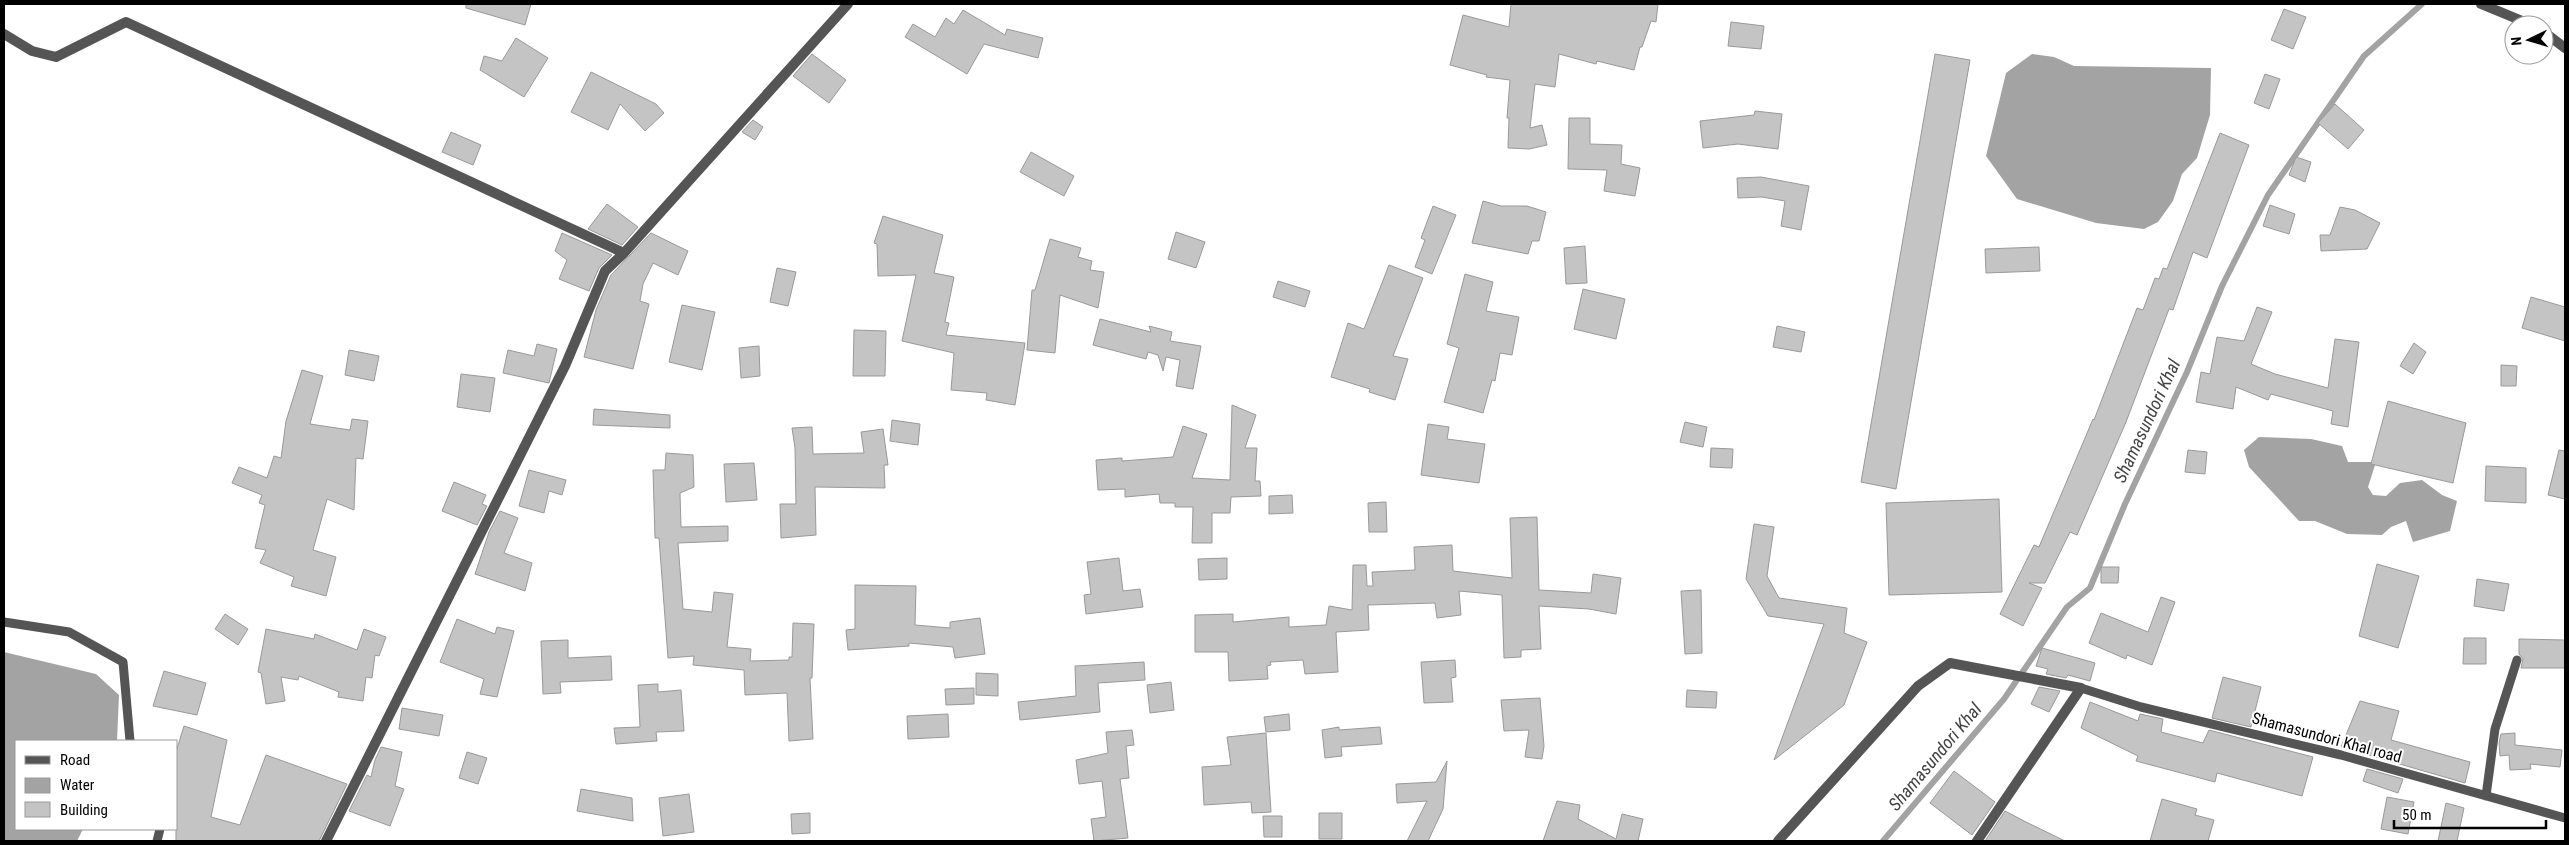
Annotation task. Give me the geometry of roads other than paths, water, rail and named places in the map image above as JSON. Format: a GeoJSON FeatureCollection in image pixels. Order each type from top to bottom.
{"type":"FeatureCollection","features":[{"type":"Feature","properties":{"kind":"street"},"geometry":{"type":"LineString","coordinates":[[326,841],[565,366],[605,270],[624,253],[848,4]]}},
{"type":"Feature","properties":{"kind":"street"},"geometry":{"type":"LineString","coordinates":[[2481,4],[2508,15]]}},
{"type":"Feature","properties":{"kind":"street"},"geometry":{"type":"LineString","coordinates":[[4,34],[32,51],[56,56],[126,22],[624,253]]}},
{"type":"Feature","properties":{"kind":"street"},"geometry":{"type":"LineString","coordinates":[[2554,40],[2565,48]]}},
{"type":"Feature","properties":{"kind":"street"},"geometry":{"type":"LineString","coordinates":[[1778,841],[1918,686],[1950,663],[2081,688],[1977,841]]}},
{"type":"Feature","properties":{"kind":"lane"},"geometry":{"type":"LineString","coordinates":[[4,622],[69,632],[124,662],[130,740]]}},
{"type":"Feature","properties":{"kind":"lane"},"geometry":{"type":"LineString","coordinates":[[2486,796],[2495,729],[2517,660]]}},
{"type":"Feature","properties":{"kind":"lane","name":"Shamasundori Khal road"},"geometry":{"type":"LineString","coordinates":[[2081,688],[2141,707],[2341,755],[2565,818]]}},
{"type":"Feature","properties":{"kind":"water"},"geometry":{"type":"Polygon","coordinates":[[[2032,54],[2054,57],[2074,66],[2211,68],[2210,115],[2197,158],[2182,174],[2173,201],[2158,222],[2144,229],[2096,223],[2017,199],[1986,156],[2006,73],[2032,54]]]}},
{"type":"Feature","properties":{"kind":"water"},"geometry":{"type":"Polygon","coordinates":[[[2259,437],[2311,439],[2342,446],[2348,462],[2376,462],[2368,487],[2373,495],[2386,496],[2400,483],[2422,480],[2442,495],[2457,501],[2450,531],[2413,542],[2406,521],[2391,527],[2382,535],[2347,534],[2315,521],[2299,521],[2249,467],[2244,450],[2259,437]]]}},
{"type":"Feature","properties":{"kind":"water"},"geometry":{"type":"Polygon","coordinates":[[[4,652],[96,674],[119,695],[117,740],[15,740],[15,830],[82,830],[77,841],[4,841],[4,652]]]}},
{"type":"Feature","properties":{"kind":"waterway","name":"Shamasundori Khal"},"geometry":{"type":"LineString","coordinates":[[1883,841],[2004,699],[2067,607],[2090,588],[2125,504],[2187,372],[2222,286],[2268,195],[2364,56],[2422,4]]}}]}
